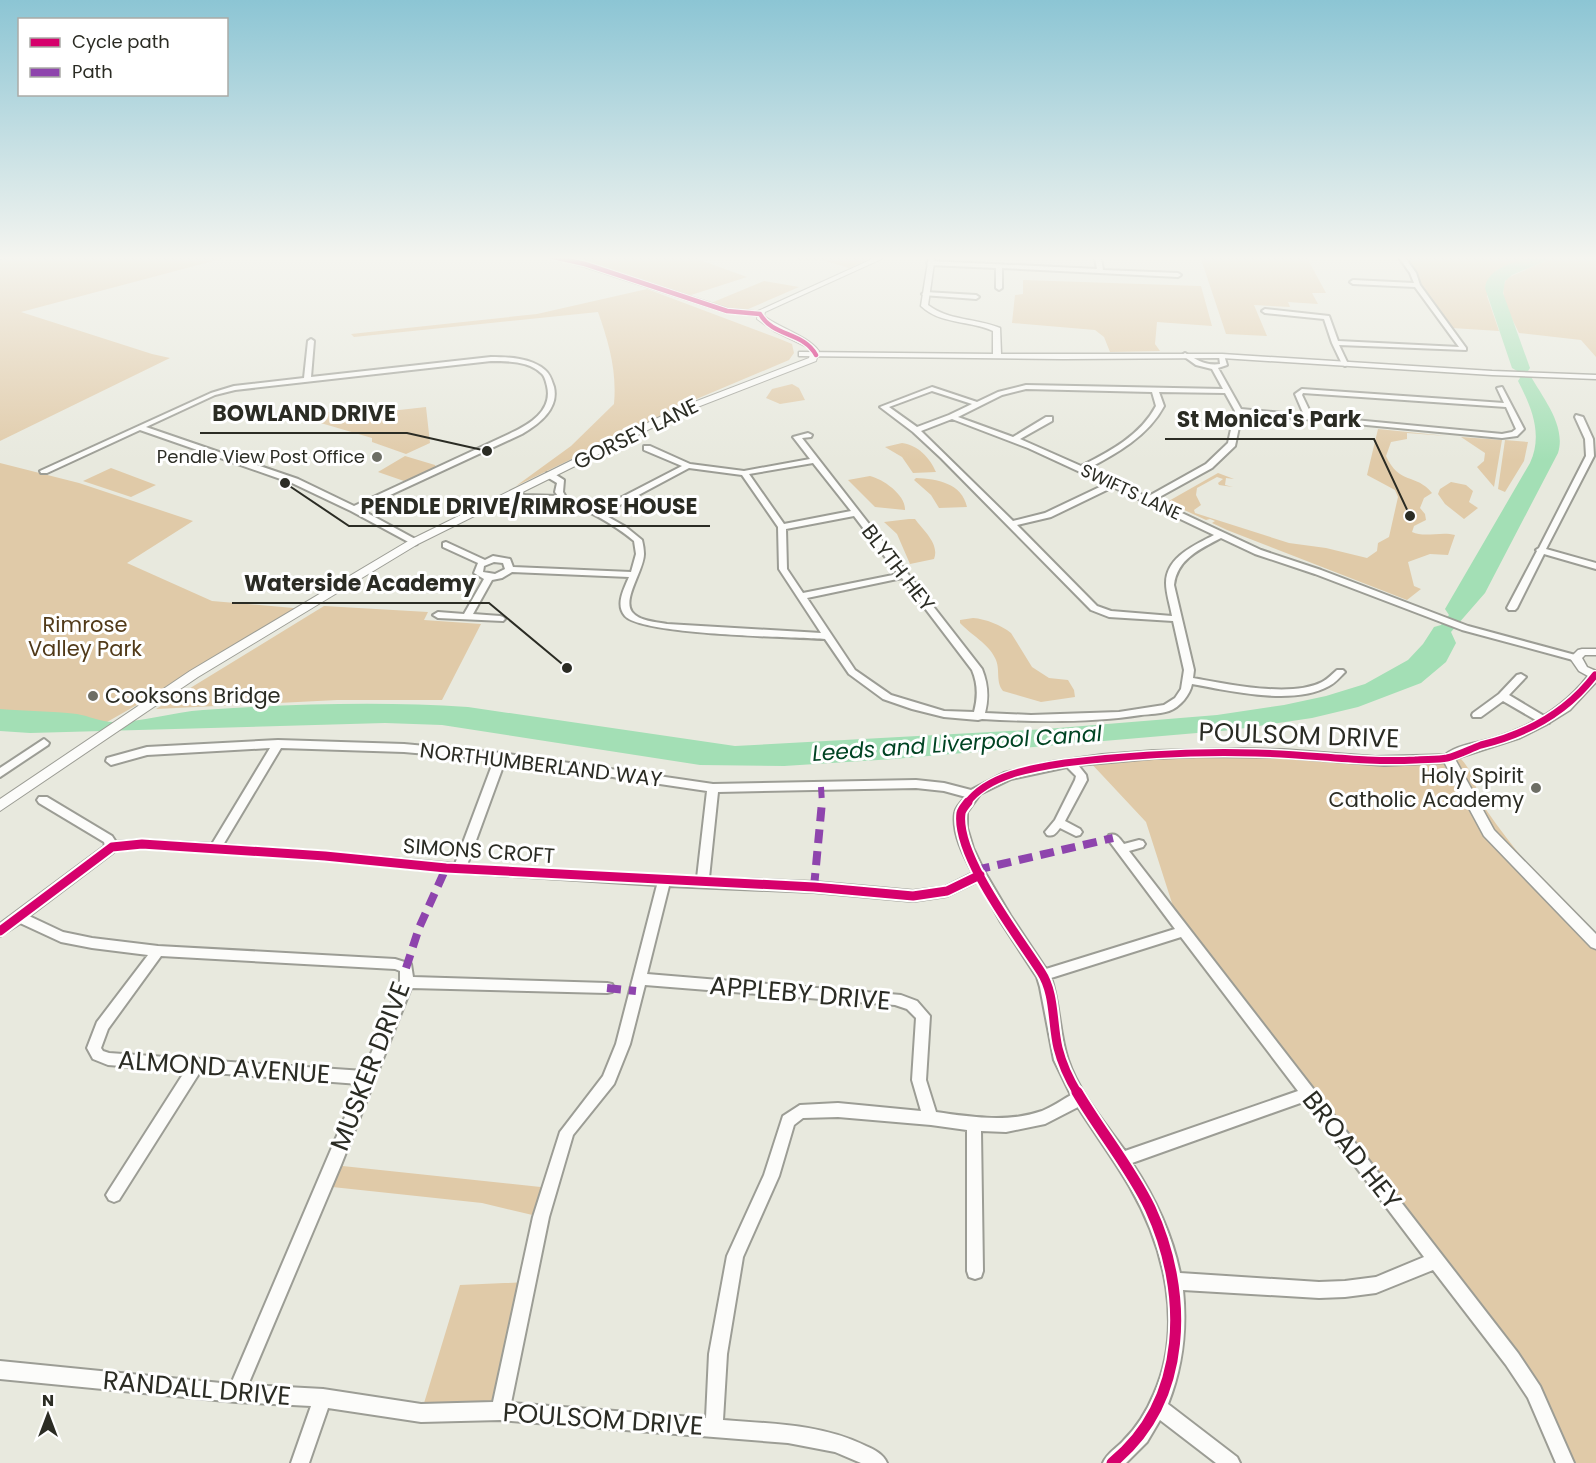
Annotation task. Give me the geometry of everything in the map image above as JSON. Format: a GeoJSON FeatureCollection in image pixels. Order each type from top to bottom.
{"type":"FeatureCollection","features":[{"type":"Feature","properties":{"kind":"main road"},"geometry":{"type":"LineString","coordinates":[[769,324],[810,345],[816,355]]}},
{"type":"Feature","properties":{"kind":"main road"},"geometry":{"type":"LineString","coordinates":[[795,337],[802,346],[802,354]]}},
{"type":"Feature","properties":{"kind":"main road","name":"GORSEY LANE"},"geometry":{"type":"LineString","coordinates":[[784,369],[802,354]]}},
{"type":"Feature","properties":{"kind":"main road","name":"GORSEY LANE"},"geometry":{"type":"LineString","coordinates":[[0,806],[81,749],[210,664],[414,542],[679,411],[809,361],[816,355]]}},
{"type":"Feature","properties":{"kind":"street"},"geometry":{"type":"LineString","coordinates":[[979,324],[997,330],[997,356]]}},
{"type":"Feature","properties":{"kind":"street"},"geometry":{"type":"LineString","coordinates":[[1329,324],[1345,364]]}},
{"type":"Feature","properties":{"kind":"street"},"geometry":{"type":"LineString","coordinates":[[1335,343],[1464,349],[1446,324]]}},
{"type":"Feature","properties":{"kind":"street"},"geometry":{"type":"LineString","coordinates":[[307,379],[311,341]]}},
{"type":"Feature","properties":{"kind":"street"},"geometry":{"type":"LineString","coordinates":[[802,354],[1222,356],[1541,376],[1596,377]]}},
{"type":"Feature","properties":{"kind":"street"},"geometry":{"type":"LineString","coordinates":[[1185,355],[1193,361],[1214,367],[1224,365],[1222,356]]}},
{"type":"Feature","properties":{"kind":"street"},"geometry":{"type":"LineString","coordinates":[[44,471],[222,391],[307,379],[492,359],[521,362],[537,367],[547,375],[552,392],[551,401],[535,423],[512,436],[354,509]]}},
{"type":"Feature","properties":{"kind":"street"},"geometry":{"type":"LineString","coordinates":[[1148,500],[1209,466],[1232,444],[1239,411],[1214,367]]}},
{"type":"Feature","properties":{"kind":"street"},"geometry":{"type":"LineString","coordinates":[[916,430],[952,417],[1000,393],[1026,387],[1228,391]]}},
{"type":"Feature","properties":{"kind":"street"},"geometry":{"type":"LineString","coordinates":[[1239,411],[1502,436],[1514,434],[1520,429],[1500,388]]}},
{"type":"Feature","properties":{"kind":"street"},"geometry":{"type":"LineString","coordinates":[[978,404],[932,389],[884,405],[886,410],[916,430],[1097,610],[1105,613],[1178,619]]}},
{"type":"Feature","properties":{"kind":"street"},"geometry":{"type":"LineString","coordinates":[[1081,469],[1118,449],[1152,418],[1160,406],[1155,389]]}},
{"type":"Feature","properties":{"kind":"street"},"geometry":{"type":"LineString","coordinates":[[1309,418],[1298,393],[1302,391],[1509,405]]}},
{"type":"Feature","properties":{"kind":"street","name":"SWIFTS LANE"},"geometry":{"type":"LineString","coordinates":[[952,417],[1014,439],[1258,552],[1318,572],[1465,628],[1576,658]]}},
{"type":"Feature","properties":{"kind":"street"},"geometry":{"type":"LineString","coordinates":[[1512,608],[1540,550],[1593,457],[1589,439],[1579,417]]}},
{"type":"Feature","properties":{"kind":"street"},"geometry":{"type":"LineString","coordinates":[[1014,439],[1049,418]]}},
{"type":"Feature","properties":{"kind":"street"},"geometry":{"type":"LineString","coordinates":[[139,427],[295,481],[354,509],[414,542]]}},
{"type":"Feature","properties":{"kind":"street","name":"BLYTH HEY"},"geometry":{"type":"LineString","coordinates":[[808,435],[797,437],[977,669],[984,687],[978,717]]}},
{"type":"Feature","properties":{"kind":"street"},"geometry":{"type":"LineString","coordinates":[[647,448],[688,466],[744,472],[814,460]]}},
{"type":"Feature","properties":{"kind":"street"},"geometry":{"type":"LineString","coordinates":[[596,514],[688,466]]}},
{"type":"Feature","properties":{"kind":"street"},"geometry":{"type":"LineString","coordinates":[[744,472],[782,527],[784,540],[782,564],[852,672],[887,697],[944,714],[978,717],[1074,717],[1119,715],[1167,708],[1179,700],[1186,689],[1189,670],[1170,585],[1174,566],[1184,556],[1220,535]]}},
{"type":"Feature","properties":{"kind":"street"},"geometry":{"type":"LineString","coordinates":[[550,475],[561,482],[559,492],[563,500]]}},
{"type":"Feature","properties":{"kind":"street"},"geometry":{"type":"LineString","coordinates":[[1013,524],[1048,515],[1113,484]]}},
{"type":"Feature","properties":{"kind":"street"},"geometry":{"type":"LineString","coordinates":[[513,494],[526,499],[563,500],[596,514],[626,530],[638,540],[641,554],[625,600],[625,608],[630,616],[646,624],[829,636]]}},
{"type":"Feature","properties":{"kind":"street"},"geometry":{"type":"LineString","coordinates":[[782,527],[855,513]]}},
{"type":"Feature","properties":{"kind":"street"},"geometry":{"type":"LineString","coordinates":[[446,545],[483,562],[503,559],[510,563],[510,568]]}},
{"type":"Feature","properties":{"kind":"street"},"geometry":{"type":"LineString","coordinates":[[1540,550],[1596,566]]}},
{"type":"Feature","properties":{"kind":"street"},"geometry":{"type":"LineString","coordinates":[[483,562],[478,567],[478,573],[489,577],[500,576],[510,568],[633,575]]}},
{"type":"Feature","properties":{"kind":"street"},"geometry":{"type":"LineString","coordinates":[[801,596],[904,575]]}},
{"type":"Feature","properties":{"kind":"street"},"geometry":{"type":"LineString","coordinates":[[467,617],[489,577]]}},
{"type":"Feature","properties":{"kind":"street"},"geometry":{"type":"LineString","coordinates":[[438,615],[500,620]]}},
{"type":"Feature","properties":{"kind":"street"},"geometry":{"type":"LineString","coordinates":[[1596,652],[1582,652],[1576,658],[1583,669],[1596,675]]}},
{"type":"Feature","properties":{"kind":"street"},"geometry":{"type":"LineString","coordinates":[[1188,680],[1238,689],[1299,690],[1327,683],[1340,672]]}},
{"type":"Feature","properties":{"kind":"street","name":"POULSOM DRIVE"},"geometry":{"type":"LineString","coordinates":[[971,794],[1008,775],[1069,762],[1189,751],[1274,753],[1378,762],[1448,758],[1458,752],[1512,735],[1545,721],[1582,694],[1596,675]]}},
{"type":"Feature","properties":{"kind":"street"},"geometry":{"type":"LineString","coordinates":[[1477,715],[1503,696],[1521,677]]}},
{"type":"Feature","properties":{"kind":"street"},"geometry":{"type":"LineString","coordinates":[[1503,696],[1545,721]]}},
{"type":"Feature","properties":{"kind":"street"},"geometry":{"type":"LineString","coordinates":[[0,773],[44,743]]}},
{"type":"Feature","properties":{"kind":"street"},"geometry":{"type":"LineString","coordinates":[[215,849],[278,744]]}},
{"type":"Feature","properties":{"kind":"street","name":"NORTHUMBERLAND WAY"},"geometry":{"type":"LineString","coordinates":[[111,761],[147,751],[278,744],[404,748],[501,757],[712,788],[916,784],[944,787],[971,794]]}},
{"type":"Feature","properties":{"kind":"street"},"geometry":{"type":"LineString","coordinates":[[460,867],[501,757]]}},
{"type":"Feature","properties":{"kind":"street"},"geometry":{"type":"LineString","coordinates":[[1448,758],[1489,833],[1596,943]]}},
{"type":"Feature","properties":{"kind":"street"},"geometry":{"type":"LineString","coordinates":[[1051,832],[1059,822],[1081,780],[1081,775],[1069,762]]}},
{"type":"Feature","properties":{"kind":"street"},"geometry":{"type":"LineString","coordinates":[[703,882],[712,788]]}},
{"type":"Feature","properties":{"kind":"street"},"geometry":{"type":"LineString","coordinates":[[971,794],[962,809],[960,823],[976,870],[1043,975],[1051,1000],[1058,1050],[1065,1070],[1080,1098],[1122,1159],[1156,1220],[1175,1281],[1177,1338],[1173,1361],[1158,1408],[1140,1435],[1112,1463]]}},
{"type":"Feature","properties":{"kind":"street"},"geometry":{"type":"LineString","coordinates":[[0,931],[112,847],[108,839],[43,800]]}},
{"type":"Feature","properties":{"kind":"street"},"geometry":{"type":"LineString","coordinates":[[1059,822],[1076,832]]}},
{"type":"Feature","properties":{"kind":"street","name":"SIMONS CROFT"},"geometry":{"type":"LineString","coordinates":[[112,847],[142,844],[664,882],[703,882],[913,896],[947,891],[980,875]]}},
{"type":"Feature","properties":{"kind":"street","name":"BROAD HEY"},"geometry":{"type":"LineString","coordinates":[[1138,844],[1117,844],[1512,1359],[1534,1392],[1565,1463]]}},
{"type":"Feature","properties":{"kind":"street"},"geometry":{"type":"LineString","coordinates":[[500,1411],[541,1217],[567,1132],[609,1080],[623,1044],[664,882]]}},
{"type":"Feature","properties":{"kind":"street","name":"MUSKER DRIVE"},"geometry":{"type":"LineString","coordinates":[[20,917],[61,938],[158,951],[395,964],[406,968],[407,982],[333,1165],[236,1393]]}},
{"type":"Feature","properties":{"kind":"street"},"geometry":{"type":"LineString","coordinates":[[1043,975],[1184,931]]}},
{"type":"Feature","properties":{"kind":"street","name":"ALMOND AVENUE"},"geometry":{"type":"LineString","coordinates":[[158,951],[102,1026],[94,1048],[98,1055],[108,1059],[367,1078]]}},
{"type":"Feature","properties":{"kind":"street","name":"APPLEBY DRIVE"},"geometry":{"type":"LineString","coordinates":[[640,980],[896,999],[912,1005],[923,1016],[919,1080],[931,1118]]}},
{"type":"Feature","properties":{"kind":"street"},"geometry":{"type":"LineString","coordinates":[[407,982],[607,988]]}},
{"type":"Feature","properties":{"kind":"street"},"geometry":{"type":"LineString","coordinates":[[114,1195],[197,1064]]}},
{"type":"Feature","properties":{"kind":"street"},"geometry":{"type":"LineString","coordinates":[[1122,1159],[1309,1094]]}},
{"type":"Feature","properties":{"kind":"street"},"geometry":{"type":"LineString","coordinates":[[714,1426],[718,1354],[735,1256],[771,1176],[788,1121],[800,1112],[816,1109],[1006,1125],[1045,1117],[1080,1098]]}},
{"type":"Feature","properties":{"kind":"street"},"geometry":{"type":"LineString","coordinates":[[974,1124],[975,1270]]}},
{"type":"Feature","properties":{"kind":"street"},"geometry":{"type":"LineString","coordinates":[[1175,1281],[1319,1290],[1345,1289],[1376,1285],[1437,1260]]}},
{"type":"Feature","properties":{"kind":"street","name":"RANDALL DRIVE"},"geometry":{"type":"LineString","coordinates":[[0,1370],[236,1393],[323,1398]]}},
{"type":"Feature","properties":{"kind":"street"},"geometry":{"type":"LineString","coordinates":[[300,1463],[323,1398]]}},
{"type":"Feature","properties":{"kind":"street","name":"POULSOM DRIVE"},"geometry":{"type":"LineString","coordinates":[[323,1398],[421,1413],[500,1411],[714,1426],[826,1439],[849,1447],[878,1463]]}},
{"type":"Feature","properties":{"kind":"street"},"geometry":{"type":"LineString","coordinates":[[1158,1408],[1231,1463]]}},
{"type":"Feature","properties":{"kind":"green space"},"geometry":{"type":"Polygon","coordinates":[[[0,324],[59,324],[170,358],[0,441],[0,324]]]}},
{"type":"Feature","properties":{"kind":"green space"},"geometry":{"type":"Polygon","coordinates":[[[441,324],[478,324],[354,337],[351,334],[441,324]]]}},
{"type":"Feature","properties":{"kind":"green space"},"geometry":{"type":"Polygon","coordinates":[[[602,324],[740,324],[792,344],[794,353],[789,360],[687,403],[516,486],[571,446],[614,404],[614,380],[602,324]]]}},
{"type":"Feature","properties":{"kind":"green space"},"geometry":{"type":"Polygon","coordinates":[[[1027,324],[1157,324],[1155,344],[1160,351],[1110,352],[1104,337],[1095,330],[1027,324]]]}},
{"type":"Feature","properties":{"kind":"green space"},"geometry":{"type":"Polygon","coordinates":[[[1223,324],[1262,324],[1267,336],[1226,334],[1223,324]]]}},
{"type":"Feature","properties":{"kind":"green space"},"geometry":{"type":"Polygon","coordinates":[[[1449,324],[1497,324],[1499,331],[1452,328],[1449,324]]]}},
{"type":"Feature","properties":{"kind":"green space"},"geometry":{"type":"Polygon","coordinates":[[[1515,324],[1596,324],[1596,357],[1581,340],[1519,333],[1515,324]]]}},
{"type":"Feature","properties":{"kind":"green space"},"geometry":{"type":"Polygon","coordinates":[[[792,384],[799,388],[805,400],[780,404],[766,398],[772,389],[792,384]]]}},
{"type":"Feature","properties":{"kind":"green space"},"geometry":{"type":"Polygon","coordinates":[[[426,407],[430,443],[406,454],[372,442],[372,438],[307,419],[319,413],[345,410],[346,416],[426,407]]]}},
{"type":"Feature","properties":{"kind":"green space"},"geometry":{"type":"Polygon","coordinates":[[[1378,429],[1447,436],[1407,433],[1407,439],[1391,442],[1386,456],[1396,471],[1420,483],[1432,493],[1424,498],[1420,508],[1426,520],[1414,526],[1412,532],[1455,535],[1448,555],[1430,554],[1408,562],[1414,586],[1421,589],[1407,600],[1227,530],[1212,523],[1215,521],[1206,520],[1167,502],[1218,473],[1234,479],[1226,478],[1225,485],[1233,487],[1219,485],[1218,483],[1223,479],[1217,477],[1197,488],[1196,495],[1201,505],[1194,510],[1195,513],[1289,543],[1326,548],[1367,558],[1377,551],[1378,543],[1389,537],[1398,497],[1395,490],[1367,475],[1378,429]]]}},
{"type":"Feature","properties":{"kind":"green space"},"geometry":{"type":"Polygon","coordinates":[[[1461,437],[1502,440],[1494,487],[1477,467],[1484,461],[1485,453],[1461,437]]]}},
{"type":"Feature","properties":{"kind":"green space"},"geometry":{"type":"Polygon","coordinates":[[[1505,440],[1528,442],[1524,461],[1505,492],[1498,489],[1505,440]]]}},
{"type":"Feature","properties":{"kind":"green space"},"geometry":{"type":"Polygon","coordinates":[[[902,443],[913,446],[923,453],[936,472],[913,473],[902,457],[885,447],[902,443]]]}},
{"type":"Feature","properties":{"kind":"green space"},"geometry":{"type":"Polygon","coordinates":[[[405,456],[436,467],[404,481],[378,472],[405,456]]]}},
{"type":"Feature","properties":{"kind":"green space","name":"Rimrose Valley Park"},"geometry":{"type":"Polygon","coordinates":[[[0,463],[79,483],[193,521],[127,563],[212,601],[305,609],[100,726],[0,720],[0,463]]]}},
{"type":"Feature","properties":{"kind":"green space"},"geometry":{"type":"Polygon","coordinates":[[[111,468],[156,485],[131,497],[83,481],[111,468]]]}},
{"type":"Feature","properties":{"kind":"green space"},"geometry":{"type":"Polygon","coordinates":[[[870,476],[893,488],[902,499],[905,510],[875,507],[848,480],[870,476]]]}},
{"type":"Feature","properties":{"kind":"green space"},"geometry":{"type":"Polygon","coordinates":[[[916,478],[948,484],[960,492],[967,507],[939,508],[931,495],[914,480],[916,478]]]}},
{"type":"Feature","properties":{"kind":"green space"},"geometry":{"type":"Polygon","coordinates":[[[1451,482],[1466,485],[1473,491],[1469,502],[1478,508],[1464,519],[1445,504],[1438,494],[1440,489],[1451,482]]]}},
{"type":"Feature","properties":{"kind":"green space"},"geometry":{"type":"Polygon","coordinates":[[[915,519],[930,538],[935,548],[934,559],[910,564],[897,534],[884,522],[915,519]]]}},
{"type":"Feature","properties":{"kind":"green space"},"geometry":{"type":"Polygon","coordinates":[[[324,606],[428,612],[424,620],[481,624],[442,700],[337,700],[156,709],[324,606]]]}},
{"type":"Feature","properties":{"kind":"green space"},"geometry":{"type":"Polygon","coordinates":[[[973,618],[993,623],[1011,633],[1032,667],[1049,678],[1068,680],[1075,697],[1041,702],[1003,691],[999,683],[997,662],[992,653],[960,623],[960,620],[973,618]]]}},
{"type":"Feature","properties":{"kind":"green space"},"geometry":{"type":"Polygon","coordinates":[[[1189,751],[1413,760],[1460,758],[1469,770],[1483,805],[1499,828],[1539,877],[1596,938],[1596,1463],[1565,1463],[1548,1422],[1179,925],[1146,822],[1088,760],[1189,751]]]}},
{"type":"Feature","properties":{"kind":"green space"},"geometry":{"type":"Polygon","coordinates":[[[333,1165],[550,1188],[541,1217],[482,1203],[323,1186],[333,1165]]]}},
{"type":"Feature","properties":{"kind":"green space"},"geometry":{"type":"Polygon","coordinates":[[[528,1282],[500,1411],[421,1413],[460,1285],[528,1282]]]}},
{"type":"Feature","properties":{"kind":"water","name":"Leeds and Liverpool Canal"},"geometry":{"type":"Polygon","coordinates":[[[1497,324],[1514,324],[1530,368],[1528,371],[1556,421],[1560,442],[1558,453],[1485,593],[1451,632],[1456,643],[1446,662],[1421,683],[1358,707],[1312,718],[1232,730],[894,759],[784,766],[700,765],[442,725],[385,723],[30,733],[0,731],[0,709],[77,714],[113,722],[192,711],[236,708],[402,704],[468,707],[735,746],[1046,729],[1217,715],[1326,696],[1365,684],[1408,660],[1423,644],[1434,627],[1441,625],[1449,615],[1445,609],[1534,453],[1536,432],[1534,422],[1528,401],[1518,381],[1520,378],[1517,371],[1512,368],[1497,324]]]}},
{"type":"Feature","properties":{"kind":"marked path"},"geometry":{"type":"LineString","coordinates":[[814,887],[821,787]]}},
{"type":"Feature","properties":{"kind":"marked path"},"geometry":{"type":"LineString","coordinates":[[976,870],[1113,838]]}},
{"type":"Feature","properties":{"kind":"marked path"},"geometry":{"type":"LineString","coordinates":[[406,968],[419,928],[446,868]]}},
{"type":"Feature","properties":{"kind":"marked path"},"geometry":{"type":"LineString","coordinates":[[607,988],[636,991]]}},
{"type":"Feature","properties":{"kind":"cycle path"},"geometry":{"type":"LineString","coordinates":[[768,324],[805,342],[812,347],[816,355]]}},
{"type":"Feature","properties":{"kind":"cycle path"},"geometry":{"type":"LineString","coordinates":[[1112,1463],[1132,1445],[1148,1424],[1169,1377],[1175,1348],[1177,1318],[1170,1262],[1161,1234],[1136,1182],[1066,1072],[1058,1048],[1050,999],[1043,975],[1005,918],[978,871],[961,828],[961,811],[976,791],[1008,776],[1052,765],[1102,758],[1243,752],[1375,761],[1448,758],[1467,749],[1515,735],[1542,723],[1576,698],[1595,675]]}},
{"type":"Feature","properties":{"kind":"cycle path"},"geometry":{"type":"LineString","coordinates":[[0,931],[112,847],[142,844],[325,856],[446,868],[814,887],[913,896],[947,891],[980,875]]}},
{"type":"Feature","properties":{"kind":"place","name":"BOWLAND DRIVE"},"geometry":{"type":"Point","coordinates":[487,451]}},
{"type":"Feature","properties":{"kind":"place","name":"Pendle View Post Office"},"geometry":{"type":"Point","coordinates":[377,457]}},
{"type":"Feature","properties":{"kind":"place","name":"PENDLE DRIVE/RIMROSE HOUSE"},"geometry":{"type":"Point","coordinates":[285,483]}},
{"type":"Feature","properties":{"kind":"place","name":"St Monica's Park"},"geometry":{"type":"Point","coordinates":[1410,516]}},
{"type":"Feature","properties":{"kind":"place","name":"Waterside Academy"},"geometry":{"type":"Point","coordinates":[567,668]}},
{"type":"Feature","properties":{"kind":"place","name":"Cooksons Bridge"},"geometry":{"type":"Point","coordinates":[93,696]}},
{"type":"Feature","properties":{"kind":"place","name":"Holy Spirit Catholic Academy"},"geometry":{"type":"Point","coordinates":[1536,788]}}]}
